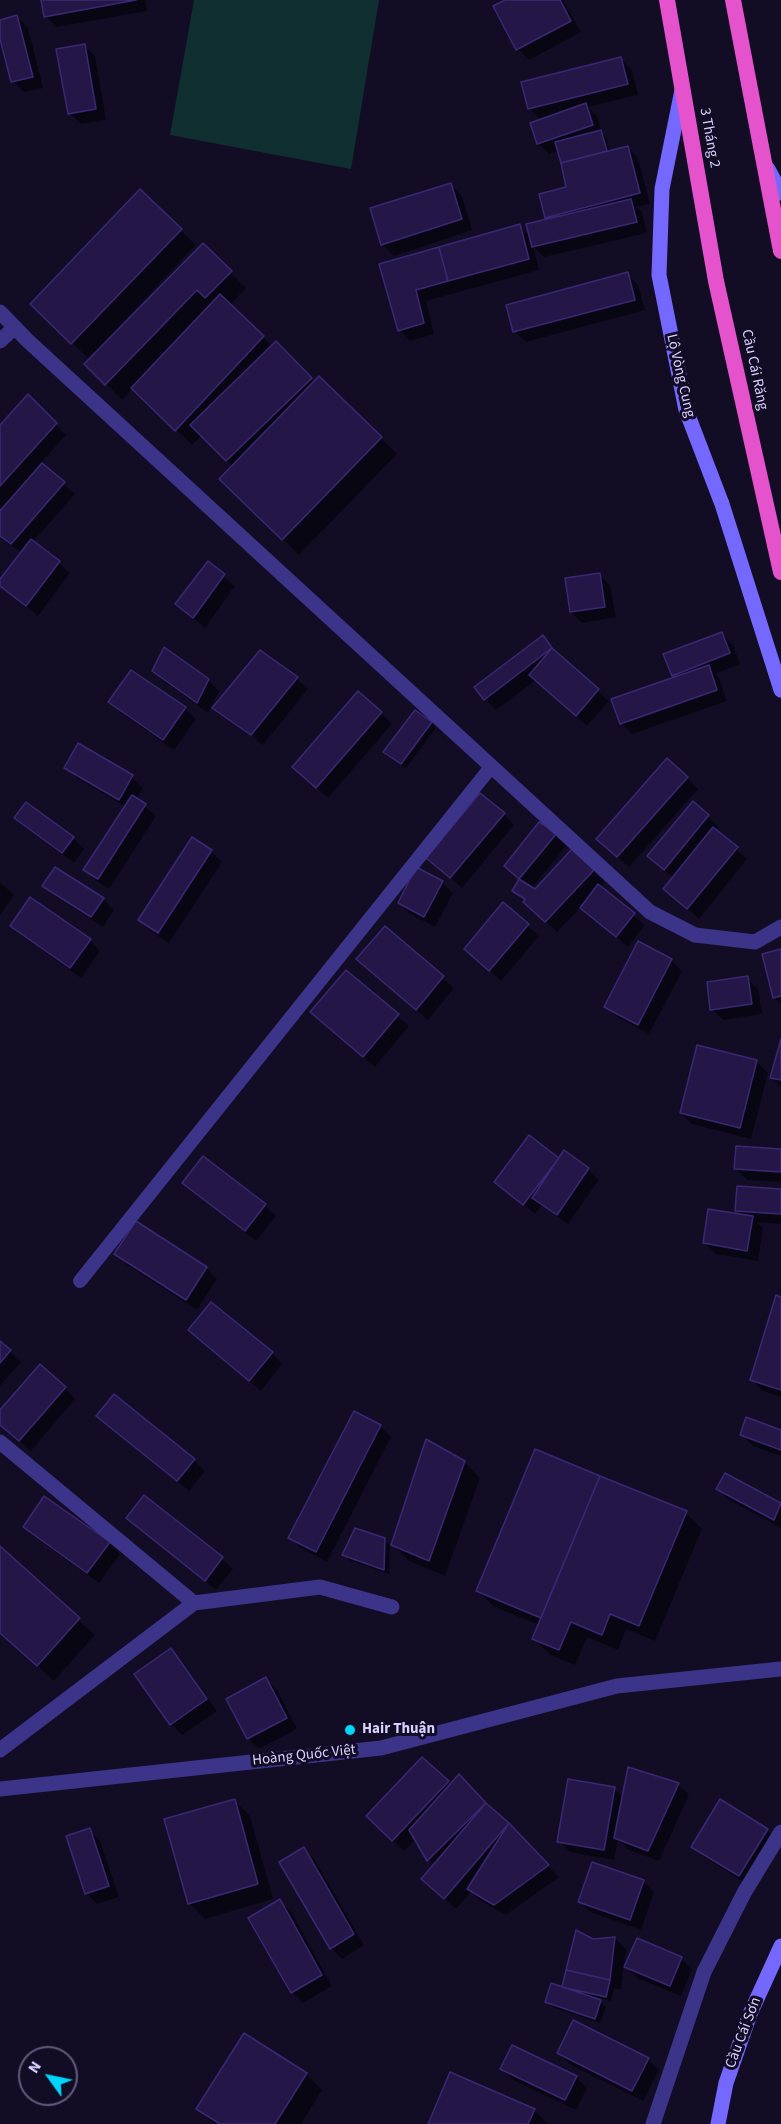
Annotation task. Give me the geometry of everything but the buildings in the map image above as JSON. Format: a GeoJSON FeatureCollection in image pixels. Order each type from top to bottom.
{"type":"FeatureCollection","features":[{"type":"Feature","properties":{"kind":"highway","name":"3 Tháng 2"},"geometry":{"type":"LineString","coordinates":[[667,0],[716,281]]}},
{"type":"Feature","properties":{"kind":"highway"},"geometry":{"type":"LineString","coordinates":[[733,0],[781,251]]}},
{"type":"Feature","properties":{"kind":"highway","name":"Cầu Cái Răng"},"geometry":{"type":"LineString","coordinates":[[716,281],[781,572]]}},
{"type":"Feature","properties":{"kind":"main road","name":"Lộ Vòng Cung"},"geometry":{"type":"LineString","coordinates":[[682,87],[662,189],[659,276],[686,410],[722,504],[781,690]]}},
{"type":"Feature","properties":{"kind":"main road"},"geometry":{"type":"LineString","coordinates":[[764,162],[781,193]]}},
{"type":"Feature","properties":{"kind":"main road","name":"Cầu Cái Sơn"},"geometry":{"type":"LineString","coordinates":[[718,2124],[726,2083],[750,2014],[781,1946]]}},
{"type":"Feature","properties":{"kind":"street"},"geometry":{"type":"LineString","coordinates":[[0,312],[650,912],[695,935],[755,942],[781,927]]}},
{"type":"Feature","properties":{"kind":"street"},"geometry":{"type":"LineString","coordinates":[[0,341],[15,327]]}},
{"type":"Feature","properties":{"kind":"street"},"geometry":{"type":"LineString","coordinates":[[0,1442],[194,1603]]}},
{"type":"Feature","properties":{"kind":"street"},"geometry":{"type":"LineString","coordinates":[[0,1750],[194,1603],[320,1587],[392,1607]]}},
{"type":"Feature","properties":{"kind":"street","name":"Hoàng Quốc Việt"},"geometry":{"type":"LineString","coordinates":[[0,1789],[381,1748],[617,1686],[781,1669]]}},
{"type":"Feature","properties":{"kind":"street"},"geometry":{"type":"LineString","coordinates":[[653,2124],[704,1972],[744,1893],[781,1832]]}},
{"type":"Feature","properties":{"kind":"lane"},"geometry":{"type":"LineString","coordinates":[[80,1281],[491,766]]}},
{"type":"Feature","properties":{"kind":"green space"},"geometry":{"type":"Polygon","coordinates":[[[194,0],[379,0],[351,169],[170,135],[194,0]]]}},
{"type":"Feature","properties":{"kind":"place","name":"Hair Thuận"},"geometry":{"type":"Point","coordinates":[350,1730]}}]}
